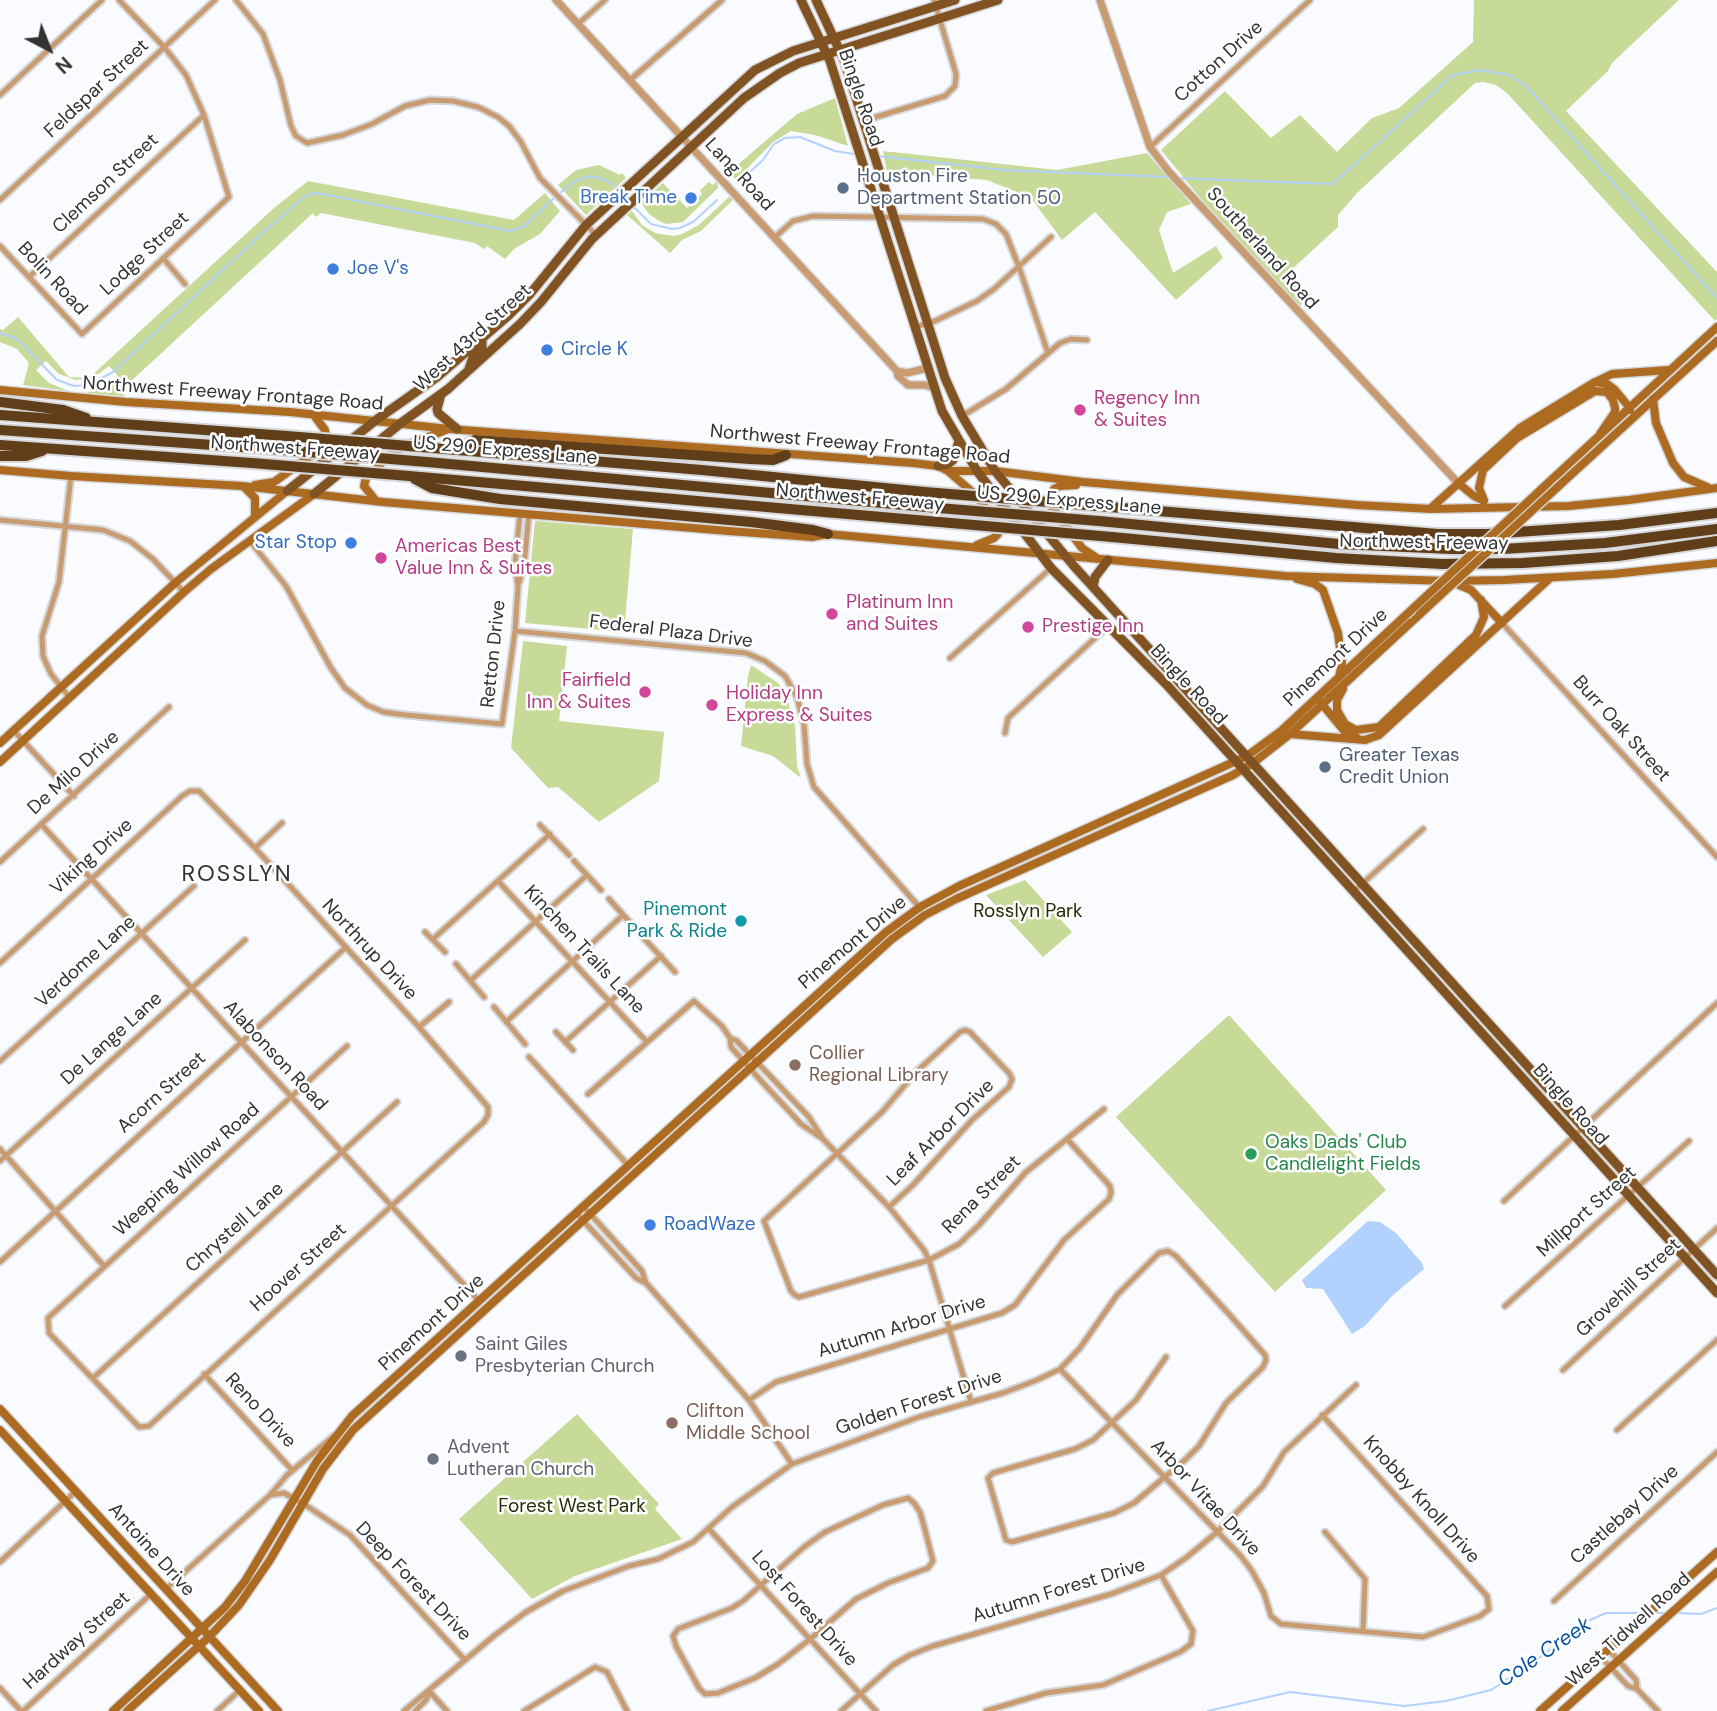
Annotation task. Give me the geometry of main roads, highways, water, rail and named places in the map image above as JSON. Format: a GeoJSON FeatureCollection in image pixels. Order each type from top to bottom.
{"type":"FeatureCollection","features":[{"type":"Feature","properties":{"kind":"highway"},"geometry":{"type":"LineString","coordinates":[[0,402],[63,410],[99,423]]}},
{"type":"Feature","properties":{"kind":"highway","name":"Northwest Freeway"},"geometry":{"type":"LineString","coordinates":[[0,415],[450,449],[925,492],[1438,534],[1488,534],[1619,525],[1717,513]]}},
{"type":"Feature","properties":{"kind":"highway","name":"US 290 Express Lane"},"geometry":{"type":"LineString","coordinates":[[0,430],[427,462],[1339,544],[1502,549],[1592,544],[1717,529]]}},
{"type":"Feature","properties":{"kind":"highway"},"geometry":{"type":"LineString","coordinates":[[450,449],[475,440],[750,459],[773,460],[786,455]]}},
{"type":"Feature","properties":{"kind":"highway","name":"Northwest Freeway"},"geometry":{"type":"LineString","coordinates":[[0,445],[253,463],[1336,558],[1443,564],[1522,563],[1618,556],[1717,541]]}},
{"type":"Feature","properties":{"kind":"highway"},"geometry":{"type":"LineString","coordinates":[[0,456],[26,456],[49,449]]}},
{"type":"Feature","properties":{"kind":"highway"},"geometry":{"type":"LineString","coordinates":[[409,476],[432,488],[500,499],[751,522],[828,534]]}},
{"type":"Feature","properties":{"kind":"highway"},"geometry":{"type":"LineString","coordinates":[[1686,546],[1717,550]]}},
{"type":"Feature","properties":{"kind":"main road","name":"Bingle Road"},"geometry":{"type":"LineString","coordinates":[[801,0],[822,41],[858,144],[934,388],[943,411],[977,471],[1051,568],[1166,684],[1717,1293]]}},
{"type":"Feature","properties":{"kind":"main road","name":"Bingle Road"},"geometry":{"type":"LineString","coordinates":[[817,0],[840,49],[945,378],[960,414],[995,471],[1093,587],[1717,1275]]}},
{"type":"Feature","properties":{"kind":"main road","name":"West 43rd Street"},"geometry":{"type":"LineString","coordinates":[[0,743],[222,543],[376,420],[437,377],[482,339],[530,294],[586,225],[734,87],[773,59],[935,3],[955,0]]}},
{"type":"Feature","properties":{"kind":"main road","name":"West 43rd Street"},"geometry":{"type":"LineString","coordinates":[[0,762],[184,592],[314,494],[468,371],[539,305],[596,235],[744,98],[780,73],[827,54],[998,0]]}},
{"type":"Feature","properties":{"kind":"main road"},"geometry":{"type":"LineString","coordinates":[[734,87],[744,98]]}},
{"type":"Feature","properties":{"kind":"main road"},"geometry":{"type":"LineString","coordinates":[[873,191],[885,187]]}},
{"type":"Feature","properties":{"kind":"main road"},"geometry":{"type":"LineString","coordinates":[[530,294],[539,305]]}},
{"type":"Feature","properties":{"kind":"main road","name":"Pinemont Drive"},"geometry":{"type":"LineString","coordinates":[[1343,680],[1406,615],[1717,327]]}},
{"type":"Feature","properties":{"kind":"main road"},"geometry":{"type":"LineString","coordinates":[[468,371],[473,357],[482,348],[482,339]]}},
{"type":"Feature","properties":{"kind":"main road","name":"Pinemont Drive"},"geometry":{"type":"LineString","coordinates":[[1250,760],[1420,614],[1717,341]]}},
{"type":"Feature","properties":{"kind":"main road"},"geometry":{"type":"LineString","coordinates":[[1699,344],[1706,351]]}},
{"type":"Feature","properties":{"kind":"main road"},"geometry":{"type":"LineString","coordinates":[[928,368],[934,372],[960,414]]}},
{"type":"Feature","properties":{"kind":"main road"},"geometry":{"type":"LineString","coordinates":[[1431,509],[1520,428],[1595,382],[1612,374],[1669,370]]}},
{"type":"Feature","properties":{"kind":"main road"},"geometry":{"type":"LineString","coordinates":[[376,501],[364,486],[367,474],[402,447],[453,429],[438,413],[437,408],[444,391],[437,377]]}},
{"type":"Feature","properties":{"kind":"main road"},"geometry":{"type":"LineString","coordinates":[[1595,382],[1607,384],[1615,390],[1629,407],[1630,414],[1609,434],[1595,453]]}},
{"type":"Feature","properties":{"kind":"main road","name":"Northwest Freeway Frontage Road"},"geometry":{"type":"LineString","coordinates":[[0,390],[313,414],[453,429],[938,466],[948,471],[995,471],[1097,483],[1357,505],[1497,509],[1629,500],[1715,488]]}},
{"type":"Feature","properties":{"kind":"main road"},"geometry":{"type":"LineString","coordinates":[[1484,500],[1479,481],[1483,470],[1517,438],[1589,393],[1598,391],[1609,395],[1615,408],[1600,434]]}},
{"type":"Feature","properties":{"kind":"main road"},"geometry":{"type":"LineString","coordinates":[[1653,399],[1656,423],[1673,463],[1684,477],[1700,485],[1715,488]]}},
{"type":"Feature","properties":{"kind":"main road"},"geometry":{"type":"LineString","coordinates":[[242,486],[274,482],[323,447],[325,430],[313,414]]}},
{"type":"Feature","properties":{"kind":"main road"},"geometry":{"type":"LineString","coordinates":[[938,466],[953,460],[959,440]]}},
{"type":"Feature","properties":{"kind":"main road"},"geometry":{"type":"LineString","coordinates":[[0,470],[71,477],[242,486],[376,501],[812,537],[828,534],[1285,576],[1449,581],[1549,579],[1717,563]]}},
{"type":"Feature","properties":{"kind":"main road"},"geometry":{"type":"LineString","coordinates":[[948,471],[977,496],[997,525],[998,534],[994,538],[967,547]]}},
{"type":"Feature","properties":{"kind":"main road"},"geometry":{"type":"LineString","coordinates":[[1097,483],[1060,486],[1051,493],[1048,502],[1082,548],[1103,559]]}},
{"type":"Feature","properties":{"kind":"main road"},"geometry":{"type":"LineString","coordinates":[[1458,484],[1497,509]]}},
{"type":"Feature","properties":{"kind":"main road"},"geometry":{"type":"LineString","coordinates":[[242,486],[255,498],[255,516]]}},
{"type":"Feature","properties":{"kind":"main road"},"geometry":{"type":"LineString","coordinates":[[222,543],[244,535],[250,541]]}},
{"type":"Feature","properties":{"kind":"main road"},"geometry":{"type":"LineString","coordinates":[[1093,587],[1103,559]]}},
{"type":"Feature","properties":{"kind":"main road"},"geometry":{"type":"LineString","coordinates":[[1285,576],[1309,582],[1323,590],[1338,633],[1342,663],[1343,680],[1337,710],[1340,718],[1356,730],[1379,727],[1476,635],[1484,617],[1480,600]]}},
{"type":"Feature","properties":{"kind":"main road"},"geometry":{"type":"LineString","coordinates":[[1290,734],[1365,740],[1379,735],[1549,579]]}},
{"type":"Feature","properties":{"kind":"main road"},"geometry":{"type":"LineString","coordinates":[[1449,581],[1471,590],[1502,623]]}},
{"type":"Feature","properties":{"kind":"main road"},"geometry":{"type":"LineString","coordinates":[[1166,684],[1174,675]]}},
{"type":"Feature","properties":{"kind":"main road"},"geometry":{"type":"LineString","coordinates":[[1320,701],[1346,733],[1365,740]]}},
{"type":"Feature","properties":{"kind":"main road","name":"Pinemont Drive"},"geometry":{"type":"LineString","coordinates":[[113,1711],[129,1705],[209,1637],[239,1605],[270,1560],[317,1461],[338,1433],[350,1427],[424,1366],[923,911],[1176,800],[1250,760],[1290,734],[1320,701]]}},
{"type":"Feature","properties":{"kind":"main road","name":"Pinemont Drive"},"geometry":{"type":"LineString","coordinates":[[129,1705],[225,1607],[350,1427],[416,1358],[886,932],[959,886],[1169,792],[1239,766]]}},
{"type":"Feature","properties":{"kind":"main road"},"geometry":{"type":"LineString","coordinates":[[1169,792],[1176,800]]}},
{"type":"Feature","properties":{"kind":"main road"},"geometry":{"type":"LineString","coordinates":[[1082,831],[1086,840]]}},
{"type":"Feature","properties":{"kind":"main road"},"geometry":{"type":"LineString","coordinates":[[1305,839],[1315,831]]}},
{"type":"Feature","properties":{"kind":"main road"},"geometry":{"type":"LineString","coordinates":[[1067,837],[1074,845]]}},
{"type":"Feature","properties":{"kind":"main road"},"geometry":{"type":"LineString","coordinates":[[1462,1012],[1472,1003]]}},
{"type":"Feature","properties":{"kind":"main road"},"geometry":{"type":"LineString","coordinates":[[665,1132],[672,1139]]}},
{"type":"Feature","properties":{"kind":"main road"},"geometry":{"type":"LineString","coordinates":[[416,1358],[424,1366]]}},
{"type":"Feature","properties":{"kind":"main road","name":"Antoine Drive"},"geometry":{"type":"LineString","coordinates":[[1,1411],[278,1711]]}},
{"type":"Feature","properties":{"kind":"main road","name":"Antoine Drive"},"geometry":{"type":"LineString","coordinates":[[0,1430],[259,1711]]}},
{"type":"Feature","properties":{"kind":"main road","name":"West Tidwell Road"},"geometry":{"type":"LineString","coordinates":[[1540,1711],[1717,1552]]}},
{"type":"Feature","properties":{"kind":"main road"},"geometry":{"type":"LineString","coordinates":[[123,1562],[134,1554]]}},
{"type":"Feature","properties":{"kind":"main road"},"geometry":{"type":"LineString","coordinates":[[261,1555],[270,1560]]}},
{"type":"Feature","properties":{"kind":"main road","name":"West Tidwell Road"},"geometry":{"type":"LineString","coordinates":[[1562,1711],[1717,1572]]}},
{"type":"Feature","properties":{"kind":"water"},"geometry":{"type":"Polygon","coordinates":[[[1368,1221],[1380,1222],[1396,1233],[1422,1263],[1424,1269],[1392,1296],[1365,1326],[1352,1334],[1323,1289],[1306,1288],[1302,1280],[1368,1221]]]}},
{"type":"Feature","properties":{"kind":"waterway"},"geometry":{"type":"LineString","coordinates":[[1177,178],[1333,184],[1453,75],[1480,70],[1509,75],[1525,85],[1717,298]]}},
{"type":"Feature","properties":{"kind":"waterway"},"geometry":{"type":"LineString","coordinates":[[739,182],[763,160],[774,144],[785,138],[800,137],[835,151],[854,154]]}},
{"type":"Feature","properties":{"kind":"waterway"},"geometry":{"type":"LineString","coordinates":[[877,156],[1004,170],[1168,177]]}},
{"type":"Feature","properties":{"kind":"waterway"},"geometry":{"type":"LineString","coordinates":[[559,194],[575,181],[591,176],[606,180],[616,187]]}},
{"type":"Feature","properties":{"kind":"waterway"},"geometry":{"type":"LineString","coordinates":[[0,333],[17,339],[57,380],[74,386],[88,385],[113,372],[307,195],[317,193],[510,231],[523,227],[555,197]]}},
{"type":"Feature","properties":{"kind":"waterway"},"geometry":{"type":"LineString","coordinates":[[635,208],[651,224],[672,229],[693,222],[717,200]]}},
{"type":"Feature","properties":{"kind":"waterway","name":"Cole Creek"},"geometry":{"type":"LineString","coordinates":[[1677,1613],[1701,1614],[1717,1608]]}},
{"type":"Feature","properties":{"kind":"waterway","name":"Cole Creek"},"geometry":{"type":"LineString","coordinates":[[1208,1711],[1290,1692],[1404,1706],[1446,1701],[1491,1690],[1539,1658],[1581,1624],[1606,1613],[1643,1613]]}},
{"type":"Feature","properties":{"kind":"waterway","name":"Cole Creek"},"geometry":{"type":"LineString","coordinates":[[1653,1613],[1664,1613]]}},
{"type":"Feature","properties":{"kind":"place","name":"Houston Fire Department Station 50"},"geometry":{"type":"Point","coordinates":[843,188]}},
{"type":"Feature","properties":{"kind":"place","name":"Break Time"},"geometry":{"type":"Point","coordinates":[691,198]}},
{"type":"Feature","properties":{"kind":"place","name":"Joe V's"},"geometry":{"type":"Point","coordinates":[333,269]}},
{"type":"Feature","properties":{"kind":"place","name":"Circle K"},"geometry":{"type":"Point","coordinates":[547,350]}},
{"type":"Feature","properties":{"kind":"place","name":"Regency Inn & Suites"},"geometry":{"type":"Point","coordinates":[1080,410]}},
{"type":"Feature","properties":{"kind":"place","name":"Star Stop"},"geometry":{"type":"Point","coordinates":[351,543]}},
{"type":"Feature","properties":{"kind":"place","name":"Americas Best Value Inn & Suites"},"geometry":{"type":"Point","coordinates":[381,558]}},
{"type":"Feature","properties":{"kind":"place","name":"Platinum Inn and Suites"},"geometry":{"type":"Point","coordinates":[832,614]}},
{"type":"Feature","properties":{"kind":"place","name":"Prestige Inn"},"geometry":{"type":"Point","coordinates":[1028,627]}},
{"type":"Feature","properties":{"kind":"place","name":"Fairfield Inn & Suites"},"geometry":{"type":"Point","coordinates":[645,692]}},
{"type":"Feature","properties":{"kind":"place","name":"Holiday Inn Express & Suites"},"geometry":{"type":"Point","coordinates":[712,705]}},
{"type":"Feature","properties":{"kind":"place","name":"Greater Texas Credit Union"},"geometry":{"type":"Point","coordinates":[1325,767]}},
{"type":"Feature","properties":{"kind":"place","name":"Pinemont Park & Ride"},"geometry":{"type":"Point","coordinates":[741,921]}},
{"type":"Feature","properties":{"kind":"place","name":"Collier Regional Library"},"geometry":{"type":"Point","coordinates":[795,1065]}},
{"type":"Feature","properties":{"kind":"place","name":"Oaks Dads' Club Candlelight Fields"},"geometry":{"type":"Point","coordinates":[1251,1154]}},
{"type":"Feature","properties":{"kind":"place","name":"RoadWaze"},"geometry":{"type":"Point","coordinates":[650,1225]}},
{"type":"Feature","properties":{"kind":"place","name":"Saint Giles Presbyterian Church"},"geometry":{"type":"Point","coordinates":[461,1356]}},
{"type":"Feature","properties":{"kind":"place","name":"Clifton Middle School"},"geometry":{"type":"Point","coordinates":[672,1423]}},
{"type":"Feature","properties":{"kind":"place","name":"Advent Lutheran Church"},"geometry":{"type":"Point","coordinates":[433,1459]}},
{"type":"Feature","properties":{"kind":"district","name":"ROSSLYN"},"geometry":{"type":"Point","coordinates":[237,875]}},
{"type":"Feature","properties":{"kind":"park label","name":"Rosslyn Park"},"geometry":{"type":"Point","coordinates":[1028,912]}},
{"type":"Feature","properties":{"kind":"park label","name":"Forest West Park"},"geometry":{"type":"Point","coordinates":[572,1507]}}]}
